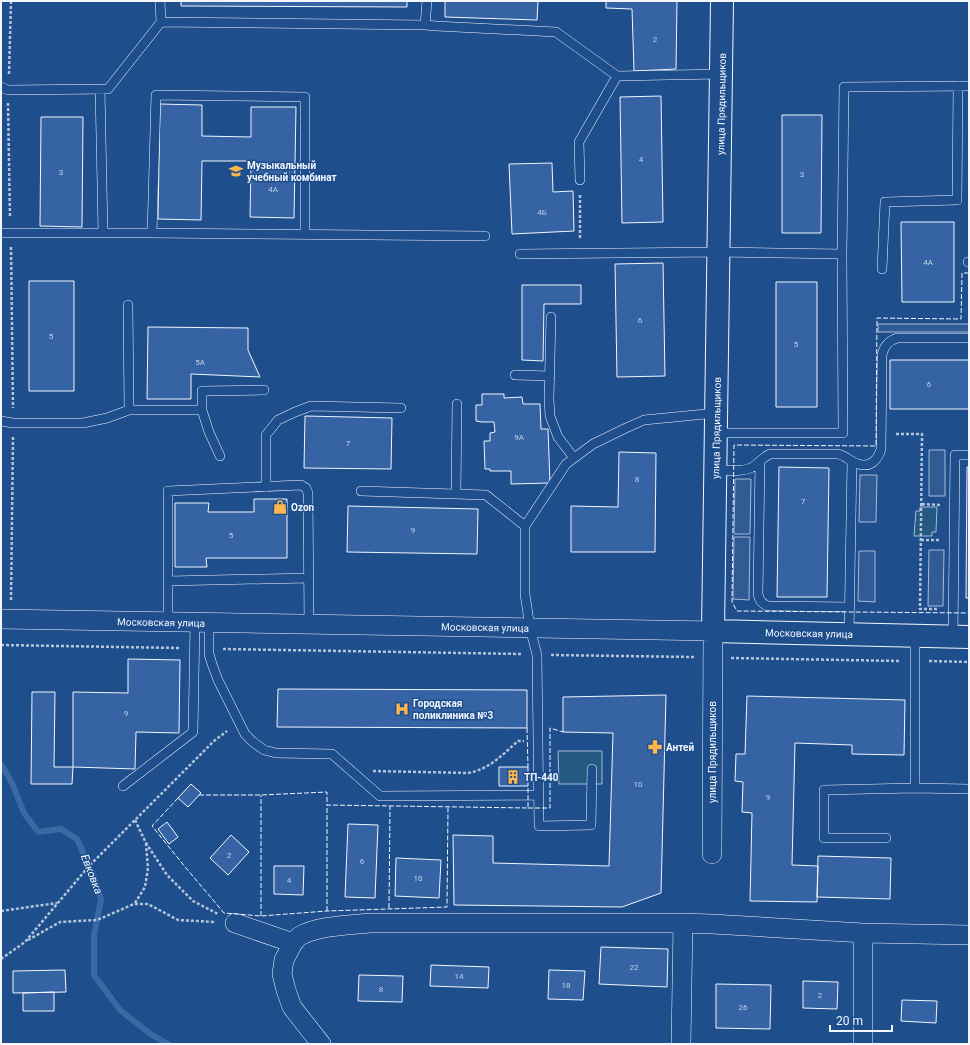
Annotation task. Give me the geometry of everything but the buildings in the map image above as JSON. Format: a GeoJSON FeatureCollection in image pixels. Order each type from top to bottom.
{"type":"FeatureCollection","features":[{"type":"Feature","properties":{"kind":"street","name":"улица Прядильщиков"},"geometry":{"type":"LineString","coordinates":[[712,854],[713,631],[722,1]]}},
{"type":"Feature","properties":{"kind":"street","name":"Московская улица"},"geometry":{"type":"LineString","coordinates":[[6,620],[961,636]]}},
{"type":"Feature","properties":{"kind":"street"},"geometry":{"type":"LineString","coordinates":[[235,923],[293,943]]}},
{"type":"Feature","properties":{"kind":"street"},"geometry":{"type":"LineString","coordinates":[[321,1044],[292,1007],[282,974],[284,960],[293,943],[300,936],[328,928],[368,923],[683,923],[863,933],[969,935]]}},
{"type":"Feature","properties":{"kind":"street"},"geometry":{"type":"LineString","coordinates":[[681,1044],[683,923]]}},
{"type":"Feature","properties":{"kind":"street"},"geometry":{"type":"LineString","coordinates":[[863,933],[863,1044]]}},
{"type":"Feature","properties":{"kind":"lane"},"geometry":{"type":"LineString","coordinates":[[4,88],[108,89],[161,22],[160,1]]}},
{"type":"Feature","properties":{"kind":"lane"},"geometry":{"type":"LineString","coordinates":[[425,24],[427,1]]}},
{"type":"Feature","properties":{"kind":"lane"},"geometry":{"type":"LineString","coordinates":[[161,22],[425,24],[436,26],[556,32],[617,76],[721,74]]}},
{"type":"Feature","properties":{"kind":"lane"},"geometry":{"type":"LineString","coordinates":[[580,180],[579,142],[617,76]]}},
{"type":"Feature","properties":{"kind":"lane"},"geometry":{"type":"LineString","coordinates":[[882,269],[885,202],[958,200],[958,86]]}},
{"type":"Feature","properties":{"kind":"lane"},"geometry":{"type":"LineString","coordinates":[[592,768],[591,825],[539,826],[537,654],[530,628],[525,594],[525,526],[566,464],[593,444],[644,420],[716,423],[843,433],[842,254],[844,87],[969,86]]}},
{"type":"Feature","properties":{"kind":"lane"},"geometry":{"type":"LineString","coordinates":[[100,89],[103,233]]}},
{"type":"Feature","properties":{"kind":"lane"},"geometry":{"type":"LineString","coordinates":[[152,234],[156,95],[306,97],[305,235]]}},
{"type":"Feature","properties":{"kind":"lane"},"geometry":{"type":"LineString","coordinates":[[6,233],[485,236]]}},
{"type":"Feature","properties":{"kind":"lane"},"geometry":{"type":"LineString","coordinates":[[520,254],[718,252],[842,254]]}},
{"type":"Feature","properties":{"kind":"lane"},"geometry":{"type":"LineString","coordinates":[[128,305],[129,410]]}},
{"type":"Feature","properties":{"kind":"lane"},"geometry":{"type":"LineString","coordinates":[[551,317],[550,416],[558,437],[574,458]]}},
{"type":"Feature","properties":{"kind":"lane"},"geometry":{"type":"LineString","coordinates":[[716,470],[749,469],[770,454],[838,454],[843,455],[858,464],[865,465],[871,463],[880,455],[882,449],[882,355],[888,342],[897,338],[969,338]]}},
{"type":"Feature","properties":{"kind":"lane"},"geometry":{"type":"LineString","coordinates":[[515,376],[550,376]]}},
{"type":"Feature","properties":{"kind":"lane"},"geometry":{"type":"LineString","coordinates":[[220,456],[202,410],[202,391],[264,390]]}},
{"type":"Feature","properties":{"kind":"lane"},"geometry":{"type":"LineString","coordinates":[[456,494],[457,404]]}},
{"type":"Feature","properties":{"kind":"lane"},"geometry":{"type":"LineString","coordinates":[[266,487],[266,435],[278,420],[311,406],[401,408]]}},
{"type":"Feature","properties":{"kind":"lane"},"geometry":{"type":"LineString","coordinates":[[1,421],[14,423],[84,423],[108,418],[129,410],[202,410]]}},
{"type":"Feature","properties":{"kind":"lane"},"geometry":{"type":"LineString","coordinates":[[961,636],[953,610],[955,455],[969,455]]}},
{"type":"Feature","properties":{"kind":"lane"},"geometry":{"type":"LineString","coordinates":[[760,461],[758,594],[761,603],[768,606],[850,607]]}},
{"type":"Feature","properties":{"kind":"lane"},"geometry":{"type":"LineString","coordinates":[[849,634],[852,461]]}},
{"type":"Feature","properties":{"kind":"lane"},"geometry":{"type":"LineString","coordinates":[[168,622],[168,492],[304,486],[307,490],[309,625]]}},
{"type":"Feature","properties":{"kind":"lane"},"geometry":{"type":"LineString","coordinates":[[361,491],[486,495],[525,526]]}},
{"type":"Feature","properties":{"kind":"lane"},"geometry":{"type":"LineString","coordinates":[[168,581],[308,578]]}},
{"type":"Feature","properties":{"kind":"lane"},"geometry":{"type":"LineString","coordinates":[[123,786],[194,732],[195,649],[202,623]]}},
{"type":"Feature","properties":{"kind":"lane"},"geometry":{"type":"LineString","coordinates":[[202,623],[209,654],[218,680],[238,723],[245,734],[264,750],[276,753],[332,754],[380,796],[539,795]]}},
{"type":"Feature","properties":{"kind":"lane"},"geometry":{"type":"LineString","coordinates":[[915,635],[915,788]]}},
{"type":"Feature","properties":{"kind":"lane"},"geometry":{"type":"LineString","coordinates":[[886,838],[824,838],[824,790],[915,788],[969,789]]}},
{"type":"Feature","properties":{"kind":"path"},"geometry":{"type":"LineString","coordinates":[[10,645],[6,620],[14,423],[6,233],[4,88],[11,1]]}},
{"type":"Feature","properties":{"kind":"path"},"geometry":{"type":"LineString","coordinates":[[580,180],[580,253]]}},
{"type":"Feature","properties":{"kind":"path"},"geometry":{"type":"LineString","coordinates":[[882,434],[922,434],[920,609],[953,610]]}},
{"type":"Feature","properties":{"kind":"path"},"geometry":{"type":"LineString","coordinates":[[922,504],[940,505],[940,512]]}},
{"type":"Feature","properties":{"kind":"path"},"geometry":{"type":"LineString","coordinates":[[921,540],[940,540],[940,533]]}},
{"type":"Feature","properties":{"kind":"path"},"geometry":{"type":"LineString","coordinates":[[1,645],[195,649]]}},
{"type":"Feature","properties":{"kind":"path"},"geometry":{"type":"LineString","coordinates":[[209,649],[969,662]]}},
{"type":"Feature","properties":{"kind":"path"},"geometry":{"type":"LineString","coordinates":[[25,942],[89,866],[214,741],[238,723]]}},
{"type":"Feature","properties":{"kind":"path"},"geometry":{"type":"LineString","coordinates":[[367,770],[468,772],[480,770],[494,762],[518,741],[538,742]]}},
{"type":"Feature","properties":{"kind":"path"},"geometry":{"type":"LineString","coordinates":[[135,820],[146,843],[167,875],[193,901],[235,923]]}},
{"type":"Feature","properties":{"kind":"path"},"geometry":{"type":"LineString","coordinates":[[134,904],[145,887],[148,868],[146,843]]}},
{"type":"Feature","properties":{"kind":"path"},"geometry":{"type":"LineString","coordinates":[[1,911],[58,903]]}},
{"type":"Feature","properties":{"kind":"path"},"geometry":{"type":"LineString","coordinates":[[1,959],[25,942],[60,922],[97,920],[134,904],[148,904],[178,920],[235,923]]}},
{"type":"Feature","properties":{"kind":"shaded area"},"geometry":{"type":"Polygon","coordinates":[[[878,324],[969,324],[969,332],[878,332],[878,324]]]}},
{"type":"Feature","properties":{"kind":"shaded area"},"geometry":{"type":"Polygon","coordinates":[[[929,450],[945,450],[945,496],[929,496],[929,450]]]}},
{"type":"Feature","properties":{"kind":"shaded area"},"geometry":{"type":"Polygon","coordinates":[[[860,475],[877,475],[876,522],[859,522],[860,475]]]}},
{"type":"Feature","properties":{"kind":"shaded area"},"geometry":{"type":"Polygon","coordinates":[[[735,479],[751,479],[750,534],[734,534],[735,479]]]}},
{"type":"Feature","properties":{"kind":"shaded area"},"geometry":{"type":"Polygon","coordinates":[[[920,507],[937,507],[936,532],[932,532],[932,536],[914,536],[916,511],[920,511],[920,507]]]}},
{"type":"Feature","properties":{"kind":"shaded area"},"geometry":{"type":"Polygon","coordinates":[[[734,537],[750,537],[749,600],[733,599],[734,537]]]}},
{"type":"Feature","properties":{"kind":"shaded area"},"geometry":{"type":"Polygon","coordinates":[[[929,550],[944,550],[943,606],[928,606],[929,550]]]}},
{"type":"Feature","properties":{"kind":"shaded area"},"geometry":{"type":"Polygon","coordinates":[[[859,551],[875,551],[875,602],[858,601],[859,551]]]}},
{"type":"Feature","properties":{"kind":"shaded area"},"geometry":{"type":"Polygon","coordinates":[[[558,751],[602,751],[602,784],[559,784],[558,751]]]}},
{"type":"Feature","properties":{"kind":"waterway","name":"Евковка"},"geometry":{"type":"LineString","coordinates":[[1,764],[12,783],[24,813],[38,832],[61,829],[77,839],[94,877],[101,899],[94,935],[94,975],[120,1010],[149,1033],[168,1044]]}},
{"type":"Feature","properties":{"kind":"fence"},"geometry":{"type":"LineString","coordinates":[[969,273],[962,273],[961,319],[877,318],[876,446],[734,445],[732,602],[737,611],[969,613]]}},
{"type":"Feature","properties":{"kind":"fence"},"geometry":{"type":"LineString","coordinates":[[527,728],[528,767]]}},
{"type":"Feature","properties":{"kind":"fence"},"geometry":{"type":"LineString","coordinates":[[528,808],[550,808],[550,728],[563,732]]}},
{"type":"Feature","properties":{"kind":"fence"},"geometry":{"type":"LineString","coordinates":[[199,795],[261,795],[327,792],[327,805],[528,808],[528,786]]}},
{"type":"Feature","properties":{"kind":"fence"},"geometry":{"type":"LineString","coordinates":[[261,795],[261,916]]}},
{"type":"Feature","properties":{"kind":"fence"},"geometry":{"type":"LineString","coordinates":[[178,798],[152,826],[224,913],[261,916],[327,911],[447,907],[448,807]]}},
{"type":"Feature","properties":{"kind":"fence"},"geometry":{"type":"LineString","coordinates":[[327,805],[327,911]]}},
{"type":"Feature","properties":{"kind":"fence"},"geometry":{"type":"LineString","coordinates":[[389,908],[390,806]]}},
{"type":"Feature","properties":{"kind":"place","name":"Музыкальный учебный комбинат"},"geometry":{"type":"Point","coordinates":[236,171]}},
{"type":"Feature","properties":{"kind":"place","name":"Ozon"},"geometry":{"type":"Point","coordinates":[280,507]}},
{"type":"Feature","properties":{"kind":"place","name":"Городская поликлиника №3"},"geometry":{"type":"Point","coordinates":[402,709]}},
{"type":"Feature","properties":{"kind":"place","name":"Антей"},"geometry":{"type":"Point","coordinates":[655,747]}},
{"type":"Feature","properties":{"kind":"place","name":"ТП-440"},"geometry":{"type":"Point","coordinates":[513,777]}}]}
